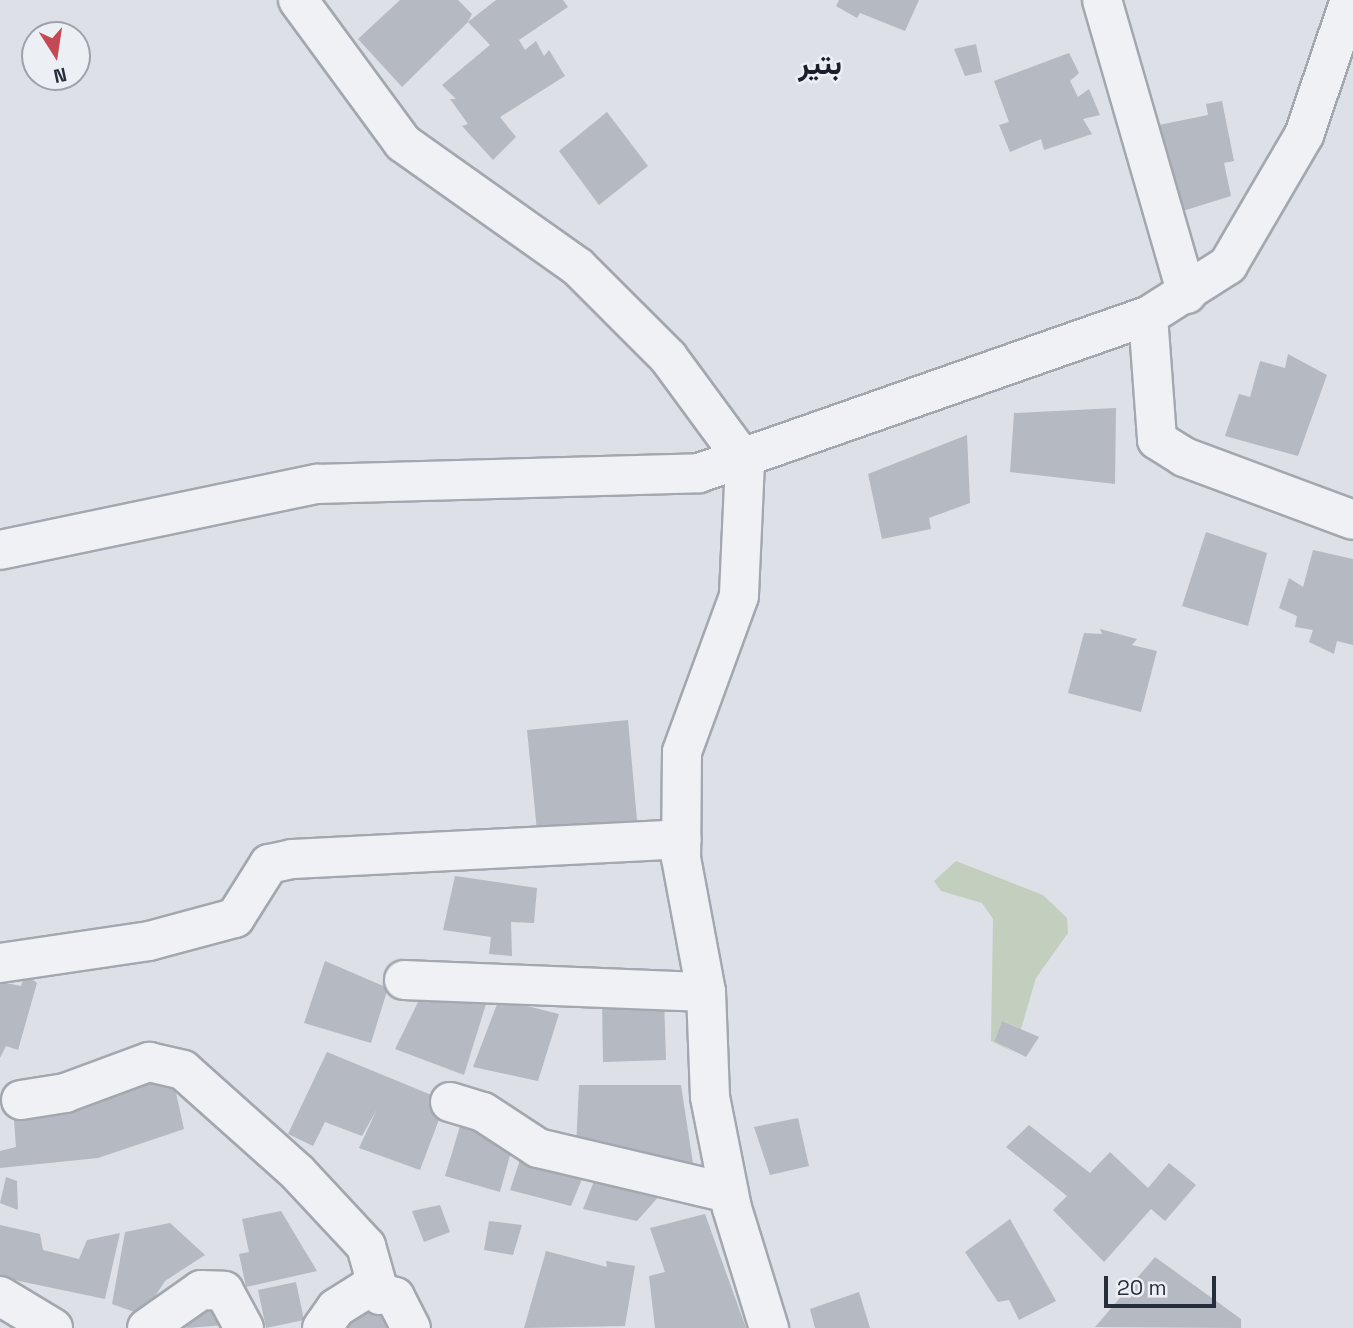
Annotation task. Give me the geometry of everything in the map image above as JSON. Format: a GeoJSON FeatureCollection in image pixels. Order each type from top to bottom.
{"type":"FeatureCollection","features":[{"type":"Feature","properties":{"kind":"street"},"geometry":{"type":"LineString","coordinates":[[298,0],[403,143],[578,267],[668,357],[745,462],[739,596],[682,752],[664,837],[694,993],[710,1097],[716,1189],[769,1328]]}},
{"type":"Feature","properties":{"kind":"street"},"geometry":{"type":"LineString","coordinates":[[1102,0],[1187,294]]}},
{"type":"Feature","properties":{"kind":"street"},"geometry":{"type":"LineString","coordinates":[[0,550],[317,484],[675,475],[745,462],[1148,316],[1187,294],[1228,265],[1304,135],[1350,0]]}},
{"type":"Feature","properties":{"kind":"street"},"geometry":{"type":"LineString","coordinates":[[1148,316],[1157,440],[1184,457],[1353,520]]}},
{"type":"Feature","properties":{"kind":"street"},"geometry":{"type":"LineString","coordinates":[[0,963],[149,941],[235,918],[269,864],[292,859],[664,837]]}},
{"type":"Feature","properties":{"kind":"street"},"geometry":{"type":"LineString","coordinates":[[404,980],[694,993]]}},
{"type":"Feature","properties":{"kind":"street"},"geometry":{"type":"LineString","coordinates":[[21,1100],[65,1093],[149,1062],[167,1063],[298,1173],[366,1246],[380,1295]]}},
{"type":"Feature","properties":{"kind":"street"},"geometry":{"type":"LineString","coordinates":[[450,1102],[483,1112],[538,1148],[716,1189]]}},
{"type":"Feature","properties":{"kind":"street"},"geometry":{"type":"LineString","coordinates":[[322,1328],[335,1308],[366,1289],[395,1297],[411,1328]]}},
{"type":"Feature","properties":{"kind":"street"},"geometry":{"type":"LineString","coordinates":[[147,1328],[201,1290],[224,1291],[244,1328]]}},
{"type":"Feature","properties":{"kind":"street"},"geometry":{"type":"LineString","coordinates":[[0,1296],[53,1328]]}},
{"type":"Feature","properties":{"kind":"green space"},"geometry":{"type":"Polygon","coordinates":[[[956,861],[1043,895],[1067,918],[1068,933],[1036,978],[1021,1029],[1002,1021],[994,1040],[1015,1053],[991,1041],[993,919],[982,903],[941,891],[934,881],[956,861]]]}},
{"type":"Feature","properties":{"kind":"building"},"geometry":{"type":"Polygon","coordinates":[[[400,0],[458,0],[472,14],[468,22],[402,87],[358,39],[400,0]]]}},
{"type":"Feature","properties":{"kind":"building"},"geometry":{"type":"Polygon","coordinates":[[[496,0],[563,0],[568,7],[519,40],[525,50],[536,41],[544,56],[549,50],[565,76],[500,117],[516,137],[493,160],[462,126],[468,124],[450,99],[456,99],[442,85],[490,45],[468,22],[496,0]]]}},
{"type":"Feature","properties":{"kind":"building"},"geometry":{"type":"Polygon","coordinates":[[[839,0],[919,0],[905,31],[860,13],[857,18],[836,6],[839,0]]]}},
{"type":"Feature","properties":{"kind":"building"},"geometry":{"type":"Polygon","coordinates":[[[976,44],[982,72],[965,76],[954,49],[976,44]]]}},
{"type":"Feature","properties":{"kind":"building"},"geometry":{"type":"Polygon","coordinates":[[[1069,53],[1079,73],[1070,81],[1078,97],[1089,89],[1100,115],[1083,119],[1092,134],[1044,150],[1041,139],[1010,152],[999,125],[1009,122],[994,81],[1069,53]]]}},
{"type":"Feature","properties":{"kind":"building"},"geometry":{"type":"Polygon","coordinates":[[[1222,101],[1234,161],[1224,163],[1231,196],[1173,214],[1154,126],[1208,115],[1206,104],[1222,101]]]}},
{"type":"Feature","properties":{"kind":"building"},"geometry":{"type":"Polygon","coordinates":[[[607,112],[648,166],[599,205],[559,151],[607,112]]]}},
{"type":"Feature","properties":{"kind":"building"},"geometry":{"type":"Polygon","coordinates":[[[1288,354],[1327,375],[1298,456],[1225,436],[1239,394],[1250,397],[1260,361],[1285,368],[1288,354]]]}},
{"type":"Feature","properties":{"kind":"building"},"geometry":{"type":"Polygon","coordinates":[[[1116,408],[1115,484],[1010,472],[1014,413],[1116,408]]]}},
{"type":"Feature","properties":{"kind":"building"},"geometry":{"type":"Polygon","coordinates":[[[967,435],[970,503],[929,518],[931,529],[882,539],[868,474],[967,435]]]}},
{"type":"Feature","properties":{"kind":"building"},"geometry":{"type":"Polygon","coordinates":[[[1206,532],[1267,553],[1248,626],[1182,606],[1206,532]]]}},
{"type":"Feature","properties":{"kind":"building"},"geometry":{"type":"Polygon","coordinates":[[[1313,550],[1353,559],[1353,645],[1337,641],[1334,654],[1309,642],[1313,630],[1295,627],[1297,616],[1279,608],[1289,578],[1303,587],[1313,550]]]}},
{"type":"Feature","properties":{"kind":"building"},"geometry":{"type":"Polygon","coordinates":[[[1100,629],[1137,639],[1132,645],[1157,651],[1141,712],[1068,693],[1084,633],[1102,634],[1100,629]]]}},
{"type":"Feature","properties":{"kind":"building"},"geometry":{"type":"Polygon","coordinates":[[[628,720],[637,820],[537,831],[527,730],[628,720]]]}},
{"type":"Feature","properties":{"kind":"building"},"geometry":{"type":"Polygon","coordinates":[[[455,876],[537,888],[534,923],[511,922],[512,956],[489,954],[491,937],[443,930],[455,876]]]}},
{"type":"Feature","properties":{"kind":"building"},"geometry":{"type":"Polygon","coordinates":[[[325,961],[388,988],[371,1043],[304,1023],[325,961]]]}},
{"type":"Feature","properties":{"kind":"building"},"geometry":{"type":"Polygon","coordinates":[[[25,974],[37,983],[18,1050],[6,1046],[0,1058],[0,982],[21,986],[25,974]]]}},
{"type":"Feature","properties":{"kind":"building"},"geometry":{"type":"Polygon","coordinates":[[[423,992],[487,1001],[464,1075],[395,1049],[423,992]]]}},
{"type":"Feature","properties":{"kind":"building"},"geometry":{"type":"Polygon","coordinates":[[[664,998],[666,1060],[603,1062],[602,999],[664,998]]]}},
{"type":"Feature","properties":{"kind":"building"},"geometry":{"type":"Polygon","coordinates":[[[499,999],[559,1014],[538,1081],[473,1067],[499,999]]]}},
{"type":"Feature","properties":{"kind":"building"},"geometry":{"type":"Polygon","coordinates":[[[1002,1021],[1039,1037],[1026,1057],[994,1041],[1002,1021]]]}},
{"type":"Feature","properties":{"kind":"building"},"geometry":{"type":"Polygon","coordinates":[[[327,1052],[446,1101],[420,1170],[359,1148],[377,1109],[362,1136],[325,1122],[313,1146],[288,1134],[327,1052]]]}},
{"type":"Feature","properties":{"kind":"building"},"geometry":{"type":"Polygon","coordinates":[[[148,1068],[151,1084],[173,1079],[184,1129],[98,1158],[0,1168],[0,1151],[16,1147],[13,1107],[148,1068]]]}},
{"type":"Feature","properties":{"kind":"building"},"geometry":{"type":"Polygon","coordinates":[[[579,1085],[681,1085],[694,1170],[576,1148],[579,1085]]]}},
{"type":"Feature","properties":{"kind":"building"},"geometry":{"type":"Polygon","coordinates":[[[464,1113],[515,1137],[500,1192],[445,1176],[464,1113]]]}},
{"type":"Feature","properties":{"kind":"building"},"geometry":{"type":"Polygon","coordinates":[[[798,1118],[809,1166],[770,1175],[754,1127],[798,1118]]]}},
{"type":"Feature","properties":{"kind":"building"},"geometry":{"type":"Polygon","coordinates":[[[1029,1125],[1090,1173],[1110,1152],[1148,1188],[1169,1163],[1196,1185],[1165,1221],[1151,1209],[1104,1262],[1053,1210],[1067,1196],[1006,1147],[1029,1125]]]}},
{"type":"Feature","properties":{"kind":"building"},"geometry":{"type":"Polygon","coordinates":[[[524,1148],[586,1169],[571,1206],[510,1190],[524,1148]]]}},
{"type":"Feature","properties":{"kind":"building"},"geometry":{"type":"Polygon","coordinates":[[[598,1171],[669,1185],[637,1221],[583,1209],[598,1171]]]}},
{"type":"Feature","properties":{"kind":"building"},"geometry":{"type":"Polygon","coordinates":[[[6,1177],[17,1181],[18,1210],[0,1203],[6,1177]]]}},
{"type":"Feature","properties":{"kind":"building"},"geometry":{"type":"Polygon","coordinates":[[[440,1205],[450,1232],[424,1242],[412,1211],[440,1205]]]}},
{"type":"Feature","properties":{"kind":"building"},"geometry":{"type":"Polygon","coordinates":[[[281,1211],[317,1271],[246,1287],[239,1254],[249,1252],[242,1219],[281,1211]]]}},
{"type":"Feature","properties":{"kind":"building"},"geometry":{"type":"Polygon","coordinates":[[[705,1214],[746,1328],[655,1328],[649,1276],[665,1272],[650,1228],[705,1214]]]}},
{"type":"Feature","properties":{"kind":"building"},"geometry":{"type":"Polygon","coordinates":[[[1010,1219],[1056,1301],[1019,1320],[1009,1300],[998,1302],[965,1252],[1010,1219]]]}},
{"type":"Feature","properties":{"kind":"building"},"geometry":{"type":"Polygon","coordinates":[[[489,1221],[522,1225],[513,1255],[484,1250],[489,1221]]]}},
{"type":"Feature","properties":{"kind":"building"},"geometry":{"type":"Polygon","coordinates":[[[170,1223],[205,1255],[165,1281],[143,1315],[112,1304],[125,1232],[170,1223]]]}},
{"type":"Feature","properties":{"kind":"building"},"geometry":{"type":"Polygon","coordinates":[[[0,1225],[40,1234],[43,1250],[79,1259],[87,1240],[120,1233],[105,1299],[0,1277],[0,1225]]]}},
{"type":"Feature","properties":{"kind":"building"},"geometry":{"type":"Polygon","coordinates":[[[546,1251],[607,1267],[606,1261],[635,1266],[625,1326],[524,1328],[546,1251]]]}},
{"type":"Feature","properties":{"kind":"building"},"geometry":{"type":"Polygon","coordinates":[[[1155,1257],[1241,1319],[1241,1328],[1095,1327],[1155,1257]]]}},
{"type":"Feature","properties":{"kind":"building"},"geometry":{"type":"Polygon","coordinates":[[[296,1282],[304,1320],[266,1328],[258,1290],[296,1282]]]}},
{"type":"Feature","properties":{"kind":"building"},"geometry":{"type":"Polygon","coordinates":[[[859,1292],[870,1328],[815,1328],[810,1309],[859,1292]]]}},
{"type":"Feature","properties":{"kind":"building"},"geometry":{"type":"Polygon","coordinates":[[[202,1296],[225,1325],[187,1328],[178,1318],[202,1296]]]}},
{"type":"Feature","properties":{"kind":"building"},"geometry":{"type":"Polygon","coordinates":[[[369,1301],[403,1328],[346,1328],[369,1301]]]}},
{"type":"Feature","properties":{"kind":"district","name":"بتير"},"geometry":{"type":"Point","coordinates":[820,64]}}]}
